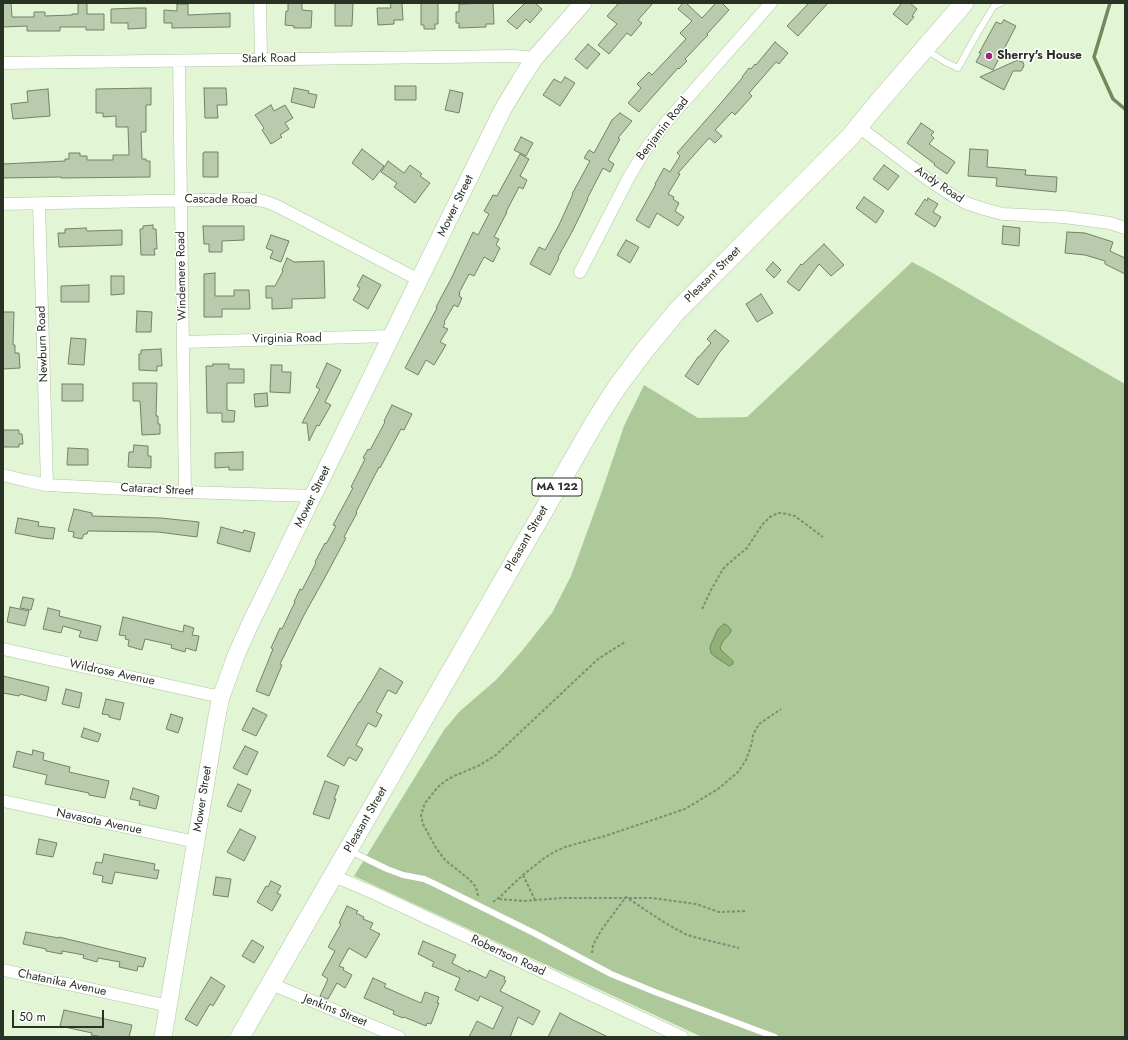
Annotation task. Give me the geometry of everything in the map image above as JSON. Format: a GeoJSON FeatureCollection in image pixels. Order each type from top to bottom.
{"type":"FeatureCollection","features":[{"type":"Feature","properties":{"kind":"main road","name":"Pleasant Street"},"geometry":{"type":"LineString","coordinates":[[240,1037],[592,427],[617,387],[677,311],[829,160],[859,127],[876,105],[964,3]]}},
{"type":"Feature","properties":{"kind":"street"},"geometry":{"type":"LineString","coordinates":[[260,3],[261,60]]}},
{"type":"Feature","properties":{"kind":"street","name":"Mower Street"},"geometry":{"type":"LineString","coordinates":[[163,1037],[213,735],[221,697],[237,652],[503,109],[534,59],[583,3]]}},
{"type":"Feature","properties":{"kind":"street","name":"Benjamin Road"},"geometry":{"type":"LineString","coordinates":[[580,272],[629,177],[647,147],[668,120],[771,3]]}},
{"type":"Feature","properties":{"kind":"street","name":"Stark Road"},"geometry":{"type":"LineString","coordinates":[[3,63],[512,56],[534,59]]}},
{"type":"Feature","properties":{"kind":"street","name":"Windemere Road"},"geometry":{"type":"LineString","coordinates":[[179,61],[185,492]]}},
{"type":"Feature","properties":{"kind":"street","name":"Andy Road"},"geometry":{"type":"LineString","coordinates":[[859,127],[930,181],[966,203],[984,210],[1003,214],[1064,217],[1110,223],[1125,228]]}},
{"type":"Feature","properties":{"kind":"street","name":"Cascade Road"},"geometry":{"type":"LineString","coordinates":[[3,204],[250,199],[264,201],[277,206],[419,280]]}},
{"type":"Feature","properties":{"kind":"street","name":"Newburn Road"},"geometry":{"type":"LineString","coordinates":[[38,204],[47,484]]}},
{"type":"Feature","properties":{"kind":"street","name":"Virginia Road"},"geometry":{"type":"LineString","coordinates":[[183,342],[391,336]]}},
{"type":"Feature","properties":{"kind":"street","name":"Cataract Street"},"geometry":{"type":"LineString","coordinates":[[3,475],[26,481],[47,484],[185,492],[313,496]]}},
{"type":"Feature","properties":{"kind":"street","name":"Wildrose Avenue"},"geometry":{"type":"LineString","coordinates":[[3,649],[221,697]]}},
{"type":"Feature","properties":{"kind":"street","name":"Navasota Avenue"},"geometry":{"type":"LineString","coordinates":[[3,801],[196,842]]}},
{"type":"Feature","properties":{"kind":"street","name":"Robertson Road"},"geometry":{"type":"LineString","coordinates":[[334,876],[376,894],[682,1037]]}},
{"type":"Feature","properties":{"kind":"street","name":"Chatanika Avenue"},"geometry":{"type":"LineString","coordinates":[[3,970],[169,1006]]}},
{"type":"Feature","properties":{"kind":"street","name":"Jenkins Street"},"geometry":{"type":"LineString","coordinates":[[271,984],[399,1037]]}},
{"type":"Feature","properties":{"kind":"lane"},"geometry":{"type":"LineString","coordinates":[[925,49],[958,68],[994,6],[1001,3]]}},
{"type":"Feature","properties":{"kind":"lane"},"geometry":{"type":"LineString","coordinates":[[348,850],[403,875],[424,879],[593,964],[655,992],[774,1037]]}},
{"type":"Feature","properties":{"kind":"path"},"geometry":{"type":"LineString","coordinates":[[702,609],[723,569],[747,548],[762,525],[770,517],[778,513],[795,516],[823,537]]}},
{"type":"Feature","properties":{"kind":"path"},"geometry":{"type":"LineString","coordinates":[[625,642],[598,659],[496,755],[478,766],[445,781],[425,803],[421,815],[423,824],[433,844],[445,860],[463,873],[476,887],[479,906],[487,906],[543,859],[564,847],[605,836],[685,809],[724,785],[738,772],[746,760],[753,735],[759,724],[781,710]]}},
{"type":"Feature","properties":{"kind":"path"},"geometry":{"type":"LineString","coordinates":[[523,875],[535,900]]}},
{"type":"Feature","properties":{"kind":"path"},"geometry":{"type":"LineString","coordinates":[[626,897],[684,934],[739,948]]}},
{"type":"Feature","properties":{"kind":"path"},"geometry":{"type":"LineString","coordinates":[[593,964],[592,953],[596,938],[626,897]]}},
{"type":"Feature","properties":{"kind":"path"},"geometry":{"type":"LineString","coordinates":[[497,899],[524,901],[562,898],[652,898],[696,904],[719,912],[746,911]]}},
{"type":"Feature","properties":{"kind":"shaded area"},"geometry":{"type":"Polygon","coordinates":[[[912,262],[1125,384],[1125,1037],[702,1037],[354,876],[444,730],[460,711],[496,680],[521,652],[552,613],[571,576],[624,426],[644,385],[698,418],[747,417],[912,262]]]}},
{"type":"Feature","properties":{"kind":"shaded area"},"geometry":{"type":"Polygon","coordinates":[[[724,624],[728,626],[731,632],[720,647],[721,650],[733,661],[733,664],[729,666],[714,656],[711,653],[710,648],[718,629],[724,624]]]}},
{"type":"Feature","properties":{"kind":"building"},"geometry":{"type":"Polygon","coordinates":[[[3,3],[11,3],[12,17],[34,17],[34,12],[45,12],[45,16],[78,14],[78,3],[87,3],[87,14],[104,14],[104,30],[86,30],[86,27],[60,27],[60,31],[27,31],[27,26],[3,27],[3,3]]]}},
{"type":"Feature","properties":{"kind":"building"},"geometry":{"type":"Polygon","coordinates":[[[288,3],[302,3],[302,10],[312,11],[311,28],[294,28],[294,26],[285,25],[288,3]]]}},
{"type":"Feature","properties":{"kind":"building"},"geometry":{"type":"Polygon","coordinates":[[[335,3],[353,3],[352,26],[335,26],[335,3]]]}},
{"type":"Feature","properties":{"kind":"building"},"geometry":{"type":"Polygon","coordinates":[[[390,3],[402,3],[403,20],[394,20],[394,24],[378,25],[377,8],[391,8],[390,3]]]}},
{"type":"Feature","properties":{"kind":"building"},"geometry":{"type":"Polygon","coordinates":[[[421,3],[438,3],[438,24],[435,24],[435,29],[424,29],[424,25],[421,25],[421,3]]]}},
{"type":"Feature","properties":{"kind":"building"},"geometry":{"type":"Polygon","coordinates":[[[493,3],[494,24],[486,24],[486,27],[459,28],[459,23],[456,23],[456,12],[459,12],[459,4],[493,3]]]}},
{"type":"Feature","properties":{"kind":"building"},"geometry":{"type":"Polygon","coordinates":[[[525,3],[535,3],[542,9],[530,23],[526,19],[517,29],[507,21],[525,3]]]}},
{"type":"Feature","properties":{"kind":"building"},"geometry":{"type":"Polygon","coordinates":[[[619,3],[653,3],[638,20],[642,23],[631,36],[627,33],[609,54],[598,45],[617,24],[607,16],[619,3]]]}},
{"type":"Feature","properties":{"kind":"building"},"geometry":{"type":"Polygon","coordinates":[[[683,3],[686,3],[702,18],[716,3],[722,3],[729,10],[685,59],[687,61],[679,69],[678,68],[639,112],[628,103],[641,88],[637,84],[649,72],[652,75],[686,39],[680,33],[692,21],[678,9],[683,3]]]}},
{"type":"Feature","properties":{"kind":"building"},"geometry":{"type":"Polygon","coordinates":[[[809,3],[828,3],[798,36],[787,26],[809,3]]]}},
{"type":"Feature","properties":{"kind":"building"},"geometry":{"type":"Polygon","coordinates":[[[902,3],[910,3],[917,9],[912,16],[914,17],[907,25],[893,14],[902,3]]]}},
{"type":"Feature","properties":{"kind":"building"},"geometry":{"type":"Polygon","coordinates":[[[177,4],[188,4],[188,15],[230,13],[230,27],[172,28],[172,23],[164,23],[164,10],[177,11],[177,4]]]}},
{"type":"Feature","properties":{"kind":"building"},"geometry":{"type":"Polygon","coordinates":[[[146,8],[146,28],[128,29],[128,23],[111,23],[111,9],[146,8]]]}},
{"type":"Feature","properties":{"kind":"building"},"geometry":{"type":"Polygon","coordinates":[[[1004,20],[1016,26],[993,70],[976,62],[981,53],[979,53],[996,22],[1001,24],[1004,20]]]}},
{"type":"Feature","properties":{"kind":"building"},"geometry":{"type":"Polygon","coordinates":[[[775,42],[788,53],[779,64],[776,62],[749,93],[752,96],[735,115],[732,112],[715,130],[722,136],[715,143],[709,138],[678,173],[680,174],[668,194],[674,197],[673,199],[679,203],[675,211],[684,217],[678,226],[657,213],[649,228],[636,220],[664,168],[670,172],[680,156],[677,153],[721,103],[749,68],[751,69],[755,64],[756,65],[775,42]]]}},
{"type":"Feature","properties":{"kind":"building"},"geometry":{"type":"Polygon","coordinates":[[[588,44],[600,54],[587,69],[575,59],[588,44]]]}},
{"type":"Feature","properties":{"kind":"building"},"geometry":{"type":"Polygon","coordinates":[[[1020,59],[1019,61],[1023,62],[1024,65],[1023,68],[1021,71],[1013,71],[1004,90],[980,77],[1020,59]]]}},
{"type":"Feature","properties":{"kind":"building"},"geometry":{"type":"Polygon","coordinates":[[[565,77],[575,83],[560,106],[543,95],[554,79],[561,83],[565,77]]]}},
{"type":"Feature","properties":{"kind":"building"},"geometry":{"type":"Polygon","coordinates":[[[395,86],[416,86],[416,100],[395,100],[395,86]]]}},
{"type":"Feature","properties":{"kind":"building"},"geometry":{"type":"Polygon","coordinates":[[[151,88],[151,105],[146,105],[146,132],[141,132],[142,159],[150,161],[150,177],[3,178],[3,164],[65,161],[65,159],[69,159],[69,153],[80,153],[80,156],[87,156],[87,160],[113,160],[113,155],[129,155],[128,127],[116,127],[116,116],[103,117],[103,113],[96,113],[96,89],[151,88]]]}},
{"type":"Feature","properties":{"kind":"building"},"geometry":{"type":"Polygon","coordinates":[[[204,88],[226,88],[227,105],[217,105],[218,118],[205,118],[204,88]]]}},
{"type":"Feature","properties":{"kind":"building"},"geometry":{"type":"Polygon","coordinates":[[[294,88],[309,91],[308,93],[317,95],[314,108],[291,102],[294,88]]]}},
{"type":"Feature","properties":{"kind":"building"},"geometry":{"type":"Polygon","coordinates":[[[48,89],[50,116],[13,119],[11,104],[28,102],[27,91],[48,89]]]}},
{"type":"Feature","properties":{"kind":"building"},"geometry":{"type":"Polygon","coordinates":[[[450,90],[463,93],[459,113],[445,110],[450,90]]]}},
{"type":"Feature","properties":{"kind":"building"},"geometry":{"type":"Polygon","coordinates":[[[271,105],[274,111],[285,105],[293,118],[285,123],[289,129],[280,135],[282,137],[271,144],[262,130],[264,128],[255,115],[271,105]]]}},
{"type":"Feature","properties":{"kind":"building"},"geometry":{"type":"Polygon","coordinates":[[[620,113],[632,121],[618,138],[620,139],[608,160],[614,164],[610,172],[603,168],[550,275],[530,264],[539,247],[545,250],[559,225],[572,194],[590,161],[584,158],[589,150],[594,153],[612,120],[620,113]]]}},
{"type":"Feature","properties":{"kind":"building"},"geometry":{"type":"Polygon","coordinates":[[[921,123],[934,132],[931,135],[934,138],[929,144],[955,162],[947,174],[907,143],[921,123]]]}},
{"type":"Feature","properties":{"kind":"building"},"geometry":{"type":"Polygon","coordinates":[[[521,137],[533,143],[526,156],[514,150],[521,137]]]}},
{"type":"Feature","properties":{"kind":"building"},"geometry":{"type":"Polygon","coordinates":[[[362,149],[384,166],[373,180],[352,163],[362,149]]]}},
{"type":"Feature","properties":{"kind":"building"},"geometry":{"type":"Polygon","coordinates":[[[970,149],[988,150],[987,167],[1026,170],[1025,175],[1057,177],[1056,192],[996,186],[997,178],[968,176],[970,149]]]}},
{"type":"Feature","properties":{"kind":"building"},"geometry":{"type":"Polygon","coordinates":[[[218,152],[218,177],[203,177],[203,153],[218,152]]]}},
{"type":"Feature","properties":{"kind":"building"},"geometry":{"type":"Polygon","coordinates":[[[520,154],[529,159],[520,176],[527,180],[523,189],[519,187],[494,237],[499,239],[496,245],[500,248],[493,262],[484,257],[474,276],[469,274],[459,293],[459,296],[462,298],[458,307],[454,305],[444,322],[443,327],[448,329],[440,342],[446,345],[434,365],[426,360],[418,375],[405,368],[437,308],[436,307],[473,232],[478,235],[489,214],[484,211],[493,195],[497,196],[520,154]]]}},
{"type":"Feature","properties":{"kind":"building"},"geometry":{"type":"Polygon","coordinates":[[[388,161],[404,173],[410,165],[422,174],[420,176],[430,183],[415,203],[394,187],[397,183],[381,172],[388,161]]]}},
{"type":"Feature","properties":{"kind":"building"},"geometry":{"type":"Polygon","coordinates":[[[884,165],[899,176],[888,190],[873,179],[884,165]]]}},
{"type":"Feature","properties":{"kind":"building"},"geometry":{"type":"Polygon","coordinates":[[[864,197],[884,211],[876,223],[856,208],[864,197]]]}},
{"type":"Feature","properties":{"kind":"building"},"geometry":{"type":"Polygon","coordinates":[[[928,198],[938,204],[933,212],[941,217],[935,227],[915,214],[925,199],[927,201],[928,198]]]}},
{"type":"Feature","properties":{"kind":"building"},"geometry":{"type":"Polygon","coordinates":[[[153,225],[153,229],[156,229],[157,249],[154,249],[155,255],[141,255],[140,229],[143,229],[143,226],[153,225]]]}},
{"type":"Feature","properties":{"kind":"building"},"geometry":{"type":"Polygon","coordinates":[[[203,226],[244,226],[244,240],[222,241],[222,252],[209,252],[209,244],[204,244],[203,226]]]}},
{"type":"Feature","properties":{"kind":"building"},"geometry":{"type":"Polygon","coordinates":[[[1003,226],[1020,228],[1019,246],[1002,244],[1003,226]]]}},
{"type":"Feature","properties":{"kind":"building"},"geometry":{"type":"Polygon","coordinates":[[[86,228],[87,231],[122,230],[122,245],[59,247],[58,233],[65,233],[65,229],[86,228]]]}},
{"type":"Feature","properties":{"kind":"building"},"geometry":{"type":"Polygon","coordinates":[[[1067,232],[1085,233],[1113,242],[1110,251],[1125,258],[1125,274],[1105,264],[1105,261],[1085,255],[1065,253],[1067,232]]]}},
{"type":"Feature","properties":{"kind":"building"},"geometry":{"type":"Polygon","coordinates":[[[271,235],[289,241],[281,262],[270,258],[273,251],[266,248],[271,235]]]}},
{"type":"Feature","properties":{"kind":"building"},"geometry":{"type":"Polygon","coordinates":[[[626,240],[639,247],[630,263],[617,255],[626,240]]]}},
{"type":"Feature","properties":{"kind":"building"},"geometry":{"type":"Polygon","coordinates":[[[824,244],[844,265],[831,276],[819,264],[799,291],[787,282],[801,264],[802,265],[824,244]]]}},
{"type":"Feature","properties":{"kind":"building"},"geometry":{"type":"Polygon","coordinates":[[[287,258],[294,262],[324,261],[325,298],[292,299],[292,308],[272,309],[272,298],[266,298],[266,286],[275,286],[283,271],[282,270],[287,258]]]}},
{"type":"Feature","properties":{"kind":"building"},"geometry":{"type":"Polygon","coordinates":[[[773,262],[781,270],[774,278],[766,270],[773,262]]]}},
{"type":"Feature","properties":{"kind":"building"},"geometry":{"type":"Polygon","coordinates":[[[215,273],[215,296],[234,296],[234,290],[249,290],[250,309],[222,309],[222,317],[204,317],[204,274],[215,273]]]}},
{"type":"Feature","properties":{"kind":"building"},"geometry":{"type":"Polygon","coordinates":[[[363,275],[381,285],[368,309],[353,300],[360,288],[357,286],[363,275]]]}},
{"type":"Feature","properties":{"kind":"building"},"geometry":{"type":"Polygon","coordinates":[[[111,276],[124,276],[124,294],[111,295],[111,276]]]}},
{"type":"Feature","properties":{"kind":"building"},"geometry":{"type":"Polygon","coordinates":[[[89,285],[89,302],[61,302],[61,286],[89,285]]]}},
{"type":"Feature","properties":{"kind":"building"},"geometry":{"type":"Polygon","coordinates":[[[761,294],[773,313],[757,322],[746,304],[761,294]]]}},
{"type":"Feature","properties":{"kind":"building"},"geometry":{"type":"Polygon","coordinates":[[[137,311],[152,312],[151,332],[136,332],[137,311]]]}},
{"type":"Feature","properties":{"kind":"building"},"geometry":{"type":"Polygon","coordinates":[[[3,312],[14,312],[13,345],[15,345],[15,353],[19,353],[20,368],[3,369],[3,312]]]}},
{"type":"Feature","properties":{"kind":"building"},"geometry":{"type":"Polygon","coordinates":[[[715,330],[729,341],[719,353],[698,385],[685,376],[698,357],[711,343],[707,339],[715,330]]]}},
{"type":"Feature","properties":{"kind":"building"},"geometry":{"type":"Polygon","coordinates":[[[71,338],[86,339],[84,365],[68,364],[71,338]]]}},
{"type":"Feature","properties":{"kind":"building"},"geometry":{"type":"Polygon","coordinates":[[[161,349],[162,366],[157,366],[157,371],[139,370],[139,354],[141,354],[141,350],[161,349]]]}},
{"type":"Feature","properties":{"kind":"building"},"geometry":{"type":"Polygon","coordinates":[[[327,363],[341,370],[325,402],[331,405],[319,426],[317,425],[309,441],[307,423],[302,423],[320,389],[316,387],[327,363]]]}},
{"type":"Feature","properties":{"kind":"building"},"geometry":{"type":"Polygon","coordinates":[[[213,364],[229,364],[229,369],[244,369],[244,383],[227,383],[227,410],[235,411],[234,422],[222,422],[222,413],[207,413],[206,366],[213,366],[213,364]]]}},
{"type":"Feature","properties":{"kind":"building"},"geometry":{"type":"Polygon","coordinates":[[[271,365],[282,365],[282,372],[291,372],[290,393],[270,392],[271,365]]]}},
{"type":"Feature","properties":{"kind":"building"},"geometry":{"type":"Polygon","coordinates":[[[133,383],[157,383],[156,416],[158,416],[158,424],[160,424],[160,434],[142,435],[140,401],[133,401],[133,383]]]}},
{"type":"Feature","properties":{"kind":"building"},"geometry":{"type":"Polygon","coordinates":[[[62,384],[83,384],[83,401],[62,401],[62,384]]]}},
{"type":"Feature","properties":{"kind":"building"},"geometry":{"type":"Polygon","coordinates":[[[267,393],[268,406],[255,407],[254,394],[267,393]]]}},
{"type":"Feature","properties":{"kind":"building"},"geometry":{"type":"Polygon","coordinates":[[[392,405],[412,414],[404,430],[401,429],[380,468],[379,467],[356,512],[357,513],[344,537],[346,538],[304,615],[280,664],[282,665],[269,696],[256,691],[273,649],[271,648],[280,628],[282,629],[300,589],[302,590],[325,543],[326,544],[336,526],[333,525],[353,488],[351,487],[365,459],[363,458],[368,449],[370,450],[392,405]]]}},
{"type":"Feature","properties":{"kind":"building"},"geometry":{"type":"Polygon","coordinates":[[[3,430],[19,430],[19,434],[22,434],[23,444],[19,444],[19,447],[3,447],[3,430]]]}},
{"type":"Feature","properties":{"kind":"building"},"geometry":{"type":"Polygon","coordinates":[[[134,445],[148,446],[148,456],[151,456],[151,468],[128,467],[129,452],[133,452],[134,445]]]}},
{"type":"Feature","properties":{"kind":"building"},"geometry":{"type":"Polygon","coordinates":[[[68,448],[88,449],[88,465],[67,465],[68,448]]]}},
{"type":"Feature","properties":{"kind":"building"},"geometry":{"type":"Polygon","coordinates":[[[243,452],[243,470],[229,470],[229,467],[215,468],[215,453],[243,452]]]}},
{"type":"Feature","properties":{"kind":"building"},"geometry":{"type":"Polygon","coordinates":[[[74,509],[92,513],[92,516],[161,518],[199,522],[197,537],[158,532],[88,531],[87,534],[84,534],[82,539],[73,537],[74,532],[68,531],[74,509]]]}},
{"type":"Feature","properties":{"kind":"building"},"geometry":{"type":"Polygon","coordinates":[[[18,518],[39,522],[38,526],[55,528],[53,539],[15,533],[18,518]]]}},
{"type":"Feature","properties":{"kind":"building"},"geometry":{"type":"Polygon","coordinates":[[[221,527],[243,533],[244,530],[255,533],[250,552],[217,543],[221,527]]]}},
{"type":"Feature","properties":{"kind":"building"},"geometry":{"type":"Polygon","coordinates":[[[23,597],[34,599],[31,610],[20,608],[23,597]]]}},
{"type":"Feature","properties":{"kind":"building"},"geometry":{"type":"Polygon","coordinates":[[[10,607],[29,611],[25,626],[7,622],[10,607]]]}},
{"type":"Feature","properties":{"kind":"building"},"geometry":{"type":"Polygon","coordinates":[[[48,608],[60,611],[59,616],[101,626],[97,641],[79,637],[81,631],[63,626],[61,633],[43,629],[48,608]]]}},
{"type":"Feature","properties":{"kind":"building"},"geometry":{"type":"Polygon","coordinates":[[[123,617],[183,632],[184,625],[194,628],[192,635],[199,636],[196,651],[186,648],[185,652],[171,648],[172,645],[145,639],[142,650],[128,646],[129,640],[125,639],[126,636],[119,635],[123,617]]]}},
{"type":"Feature","properties":{"kind":"building"},"geometry":{"type":"Polygon","coordinates":[[[380,668],[403,682],[396,694],[388,690],[376,712],[382,715],[376,727],[368,723],[356,745],[363,749],[356,761],[349,757],[344,766],[327,756],[380,668]]]}},
{"type":"Feature","properties":{"kind":"building"},"geometry":{"type":"Polygon","coordinates":[[[3,676],[49,687],[46,701],[20,694],[19,696],[3,693],[3,676]]]}},
{"type":"Feature","properties":{"kind":"building"},"geometry":{"type":"Polygon","coordinates":[[[66,689],[82,693],[79,708],[62,704],[66,689]]]}},
{"type":"Feature","properties":{"kind":"building"},"geometry":{"type":"Polygon","coordinates":[[[106,699],[124,703],[120,720],[109,717],[109,715],[102,714],[106,699]]]}},
{"type":"Feature","properties":{"kind":"building"},"geometry":{"type":"Polygon","coordinates":[[[253,708],[267,715],[256,736],[242,730],[253,708]]]}},
{"type":"Feature","properties":{"kind":"building"},"geometry":{"type":"Polygon","coordinates":[[[171,714],[183,718],[178,733],[166,729],[171,714]]]}},
{"type":"Feature","properties":{"kind":"building"},"geometry":{"type":"Polygon","coordinates":[[[84,728],[101,734],[98,742],[81,737],[84,728]]]}},
{"type":"Feature","properties":{"kind":"building"},"geometry":{"type":"Polygon","coordinates":[[[245,746],[258,752],[247,775],[233,768],[245,746]]]}},
{"type":"Feature","properties":{"kind":"building"},"geometry":{"type":"Polygon","coordinates":[[[33,750],[44,753],[43,760],[70,767],[69,772],[109,781],[105,798],[89,795],[89,793],[45,784],[47,775],[13,767],[17,751],[32,755],[33,750]]]}},
{"type":"Feature","properties":{"kind":"building"},"geometry":{"type":"Polygon","coordinates":[[[325,781],[339,786],[329,819],[313,814],[325,781]]]}},
{"type":"Feature","properties":{"kind":"building"},"geometry":{"type":"Polygon","coordinates":[[[238,784],[251,790],[241,812],[227,806],[238,784]]]}},
{"type":"Feature","properties":{"kind":"building"},"geometry":{"type":"Polygon","coordinates":[[[133,788],[159,796],[156,809],[139,805],[140,801],[130,799],[133,788]]]}},
{"type":"Feature","properties":{"kind":"building"},"geometry":{"type":"Polygon","coordinates":[[[240,829],[256,837],[244,861],[227,852],[240,829]]]}},
{"type":"Feature","properties":{"kind":"building"},"geometry":{"type":"Polygon","coordinates":[[[39,839],[57,843],[53,857],[36,854],[39,839]]]}},
{"type":"Feature","properties":{"kind":"building"},"geometry":{"type":"Polygon","coordinates":[[[104,854],[155,864],[154,870],[159,870],[157,879],[115,872],[112,884],[102,882],[103,876],[93,874],[96,862],[102,863],[104,854]]]}},
{"type":"Feature","properties":{"kind":"building"},"geometry":{"type":"Polygon","coordinates":[[[216,877],[231,879],[228,897],[213,895],[216,877]]]}},
{"type":"Feature","properties":{"kind":"building"},"geometry":{"type":"Polygon","coordinates":[[[271,881],[281,886],[277,893],[281,895],[272,911],[257,902],[266,886],[268,887],[271,881]]]}},
{"type":"Feature","properties":{"kind":"building"},"geometry":{"type":"Polygon","coordinates":[[[347,906],[358,911],[356,913],[364,917],[363,919],[373,923],[370,929],[380,934],[366,958],[349,948],[339,966],[344,968],[343,970],[352,975],[345,988],[337,983],[328,999],[320,996],[328,979],[322,975],[335,951],[328,947],[341,924],[339,923],[347,906]]]}},
{"type":"Feature","properties":{"kind":"building"},"geometry":{"type":"Polygon","coordinates":[[[26,932],[59,937],[146,958],[143,967],[138,966],[137,971],[119,967],[120,962],[98,958],[97,962],[83,958],[84,955],[62,951],[62,954],[23,944],[26,932]]]}},
{"type":"Feature","properties":{"kind":"building"},"geometry":{"type":"Polygon","coordinates":[[[252,940],[264,947],[254,963],[242,956],[252,940]]]}},
{"type":"Feature","properties":{"kind":"building"},"geometry":{"type":"Polygon","coordinates":[[[423,941],[456,955],[452,963],[469,972],[469,970],[486,978],[490,970],[505,977],[504,980],[506,981],[500,991],[540,1011],[533,1025],[518,1017],[510,1037],[469,1037],[477,1021],[493,1029],[503,1007],[480,996],[478,1001],[455,990],[460,978],[432,966],[434,962],[418,954],[423,941]]]}},
{"type":"Feature","properties":{"kind":"building"},"geometry":{"type":"Polygon","coordinates":[[[211,977],[225,986],[213,1006],[210,1004],[197,1026],[185,1019],[211,977]]]}},
{"type":"Feature","properties":{"kind":"building"},"geometry":{"type":"Polygon","coordinates":[[[373,978],[386,984],[384,987],[421,1003],[425,992],[439,997],[437,1003],[439,1003],[431,1024],[427,1023],[426,1026],[404,1017],[403,1018],[393,1014],[394,1011],[364,998],[373,978]]]}},
{"type":"Feature","properties":{"kind":"building"},"geometry":{"type":"Polygon","coordinates":[[[64,1010],[132,1025],[129,1037],[103,1037],[60,1026],[64,1010]]]}},
{"type":"Feature","properties":{"kind":"building"},"geometry":{"type":"Polygon","coordinates":[[[560,1013],[571,1019],[608,1037],[548,1037],[560,1013]]]}},
{"type":"Feature","properties":{"kind":"waterway"},"geometry":{"type":"LineString","coordinates":[[1110,3],[1094,57],[1113,99],[1125,109]]}},
{"type":"Feature","properties":{"kind":"place","name":"Sherry's House"},"geometry":{"type":"Point","coordinates":[989,56]}}]}
